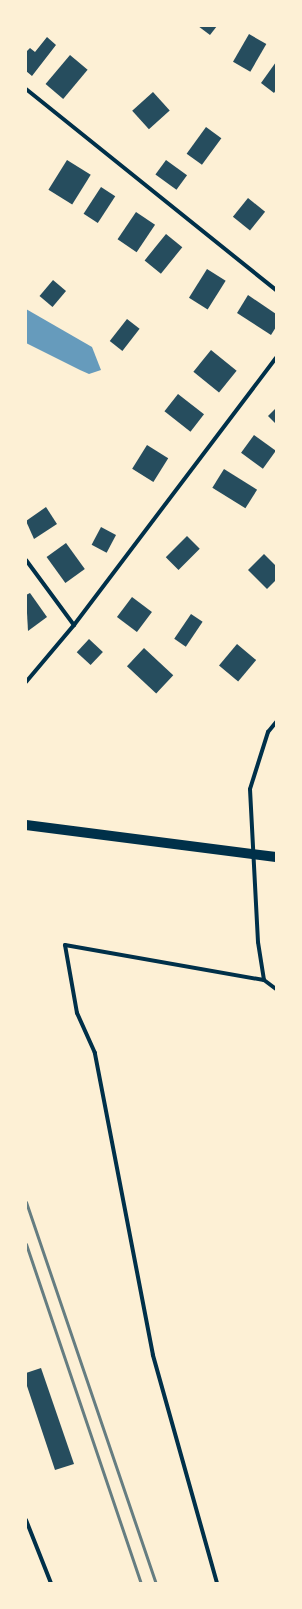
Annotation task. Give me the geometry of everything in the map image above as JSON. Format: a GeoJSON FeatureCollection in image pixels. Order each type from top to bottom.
{"type":"FeatureCollection","features":[{"type":"Feature","properties":{"kind":"main road"},"geometry":{"type":"LineString","coordinates":[[26,825],[276,857]]}},
{"type":"Feature","properties":{"kind":"street"},"geometry":{"type":"LineString","coordinates":[[26,90],[276,290]]}},
{"type":"Feature","properties":{"kind":"street"},"geometry":{"type":"LineString","coordinates":[[26,682],[74,624],[276,358]]}},
{"type":"Feature","properties":{"kind":"street"},"geometry":{"type":"LineString","coordinates":[[26,560],[74,624]]}},
{"type":"Feature","properties":{"kind":"street"},"geometry":{"type":"LineString","coordinates":[[264,980],[258,942],[250,789],[268,732],[276,722]]}},
{"type":"Feature","properties":{"kind":"street"},"geometry":{"type":"LineString","coordinates":[[217,1583],[153,1355],[95,1053],[76,1014],[65,945],[264,980],[276,989]]}},
{"type":"Feature","properties":{"kind":"street"},"geometry":{"type":"LineString","coordinates":[[26,1520],[51,1583]]}},
{"type":"Feature","properties":{"kind":"water"},"geometry":{"type":"Polygon","coordinates":[[[26,309],[92,347],[101,370],[89,374],[26,343],[26,309]]]}},
{"type":"Feature","properties":{"kind":"building"},"geometry":{"type":"Polygon","coordinates":[[[198,26],[217,26],[210,35],[198,26]]]}},
{"type":"Feature","properties":{"kind":"building"},"geometry":{"type":"Polygon","coordinates":[[[249,34],[266,44],[250,72],[233,62],[249,34]]]}},
{"type":"Feature","properties":{"kind":"building"},"geometry":{"type":"Polygon","coordinates":[[[47,37],[56,45],[32,76],[26,71],[26,52],[30,48],[35,52],[47,37]]]}},
{"type":"Feature","properties":{"kind":"building"},"geometry":{"type":"Polygon","coordinates":[[[70,55],[88,70],[63,99],[46,84],[70,55]]]}},
{"type":"Feature","properties":{"kind":"building"},"geometry":{"type":"Polygon","coordinates":[[[276,62],[276,90],[274,93],[261,83],[276,62]]]}},
{"type":"Feature","properties":{"kind":"building"},"geometry":{"type":"Polygon","coordinates":[[[153,92],[170,111],[149,129],[132,111],[153,92]]]}},
{"type":"Feature","properties":{"kind":"building"},"geometry":{"type":"Polygon","coordinates":[[[206,127],[221,138],[202,165],[187,154],[206,127]]]}},
{"type":"Feature","properties":{"kind":"building"},"geometry":{"type":"Polygon","coordinates":[[[67,160],[91,175],[72,205],[48,190],[67,160]]]}},
{"type":"Feature","properties":{"kind":"building"},"geometry":{"type":"Polygon","coordinates":[[[166,160],[187,175],[176,190],[155,175],[166,160]]]}},
{"type":"Feature","properties":{"kind":"building"},"geometry":{"type":"Polygon","coordinates":[[[101,187],[115,196],[98,223],[84,214],[101,187]]]}},
{"type":"Feature","properties":{"kind":"building"},"geometry":{"type":"Polygon","coordinates":[[[248,198],[265,212],[250,230],[233,217],[248,198]]]}},
{"type":"Feature","properties":{"kind":"building"},"geometry":{"type":"Polygon","coordinates":[[[136,212],[155,225],[137,252],[118,239],[136,212]]]}},
{"type":"Feature","properties":{"kind":"building"},"geometry":{"type":"Polygon","coordinates":[[[166,234],[182,247],[161,274],[145,260],[166,234]]]}},
{"type":"Feature","properties":{"kind":"building"},"geometry":{"type":"Polygon","coordinates":[[[207,269],[226,281],[208,309],[189,298],[207,269]]]}},
{"type":"Feature","properties":{"kind":"building"},"geometry":{"type":"Polygon","coordinates":[[[53,280],[66,291],[53,307],[40,296],[53,280]]]}},
{"type":"Feature","properties":{"kind":"building"},"geometry":{"type":"Polygon","coordinates":[[[248,295],[276,314],[276,327],[271,335],[237,313],[248,295]]]}},
{"type":"Feature","properties":{"kind":"building"},"geometry":{"type":"Polygon","coordinates":[[[127,319],[140,329],[122,351],[110,341],[127,319]]]}},
{"type":"Feature","properties":{"kind":"building"},"geometry":{"type":"Polygon","coordinates":[[[211,350],[237,371],[219,393],[193,372],[211,350]]]}},
{"type":"Feature","properties":{"kind":"building"},"geometry":{"type":"Polygon","coordinates":[[[178,394],[204,414],[190,432],[164,411],[178,394]]]}},
{"type":"Feature","properties":{"kind":"building"},"geometry":{"type":"Polygon","coordinates":[[[276,408],[276,424],[268,416],[276,408]]]}},
{"type":"Feature","properties":{"kind":"building"},"geometry":{"type":"Polygon","coordinates":[[[254,435],[276,451],[263,469],[241,453],[254,435]]]}},
{"type":"Feature","properties":{"kind":"building"},"geometry":{"type":"Polygon","coordinates":[[[147,445],[168,458],[153,482],[132,469],[147,445]]]}},
{"type":"Feature","properties":{"kind":"building"},"geometry":{"type":"Polygon","coordinates":[[[224,469],[257,490],[245,508],[212,488],[224,469]]]}},
{"type":"Feature","properties":{"kind":"building"},"geometry":{"type":"Polygon","coordinates":[[[46,507],[57,524],[34,539],[26,521],[46,507]]]}},
{"type":"Feature","properties":{"kind":"building"},"geometry":{"type":"Polygon","coordinates":[[[101,527],[116,535],[107,553],[92,545],[101,527]]]}},
{"type":"Feature","properties":{"kind":"building"},"geometry":{"type":"Polygon","coordinates":[[[187,536],[200,549],[179,570],[166,557],[187,536]]]}},
{"type":"Feature","properties":{"kind":"building"},"geometry":{"type":"Polygon","coordinates":[[[66,543],[85,569],[65,583],[47,557],[66,543]]]}},
{"type":"Feature","properties":{"kind":"building"},"geometry":{"type":"Polygon","coordinates":[[[264,554],[276,566],[276,580],[267,589],[248,570],[264,554]]]}},
{"type":"Feature","properties":{"kind":"building"},"geometry":{"type":"Polygon","coordinates":[[[30,593],[47,617],[28,631],[26,595],[30,593]]]}},
{"type":"Feature","properties":{"kind":"building"},"geometry":{"type":"Polygon","coordinates":[[[132,597],[152,612],[137,632],[117,617],[132,597]]]}},
{"type":"Feature","properties":{"kind":"building"},"geometry":{"type":"Polygon","coordinates":[[[191,614],[203,622],[186,647],[174,639],[191,614]]]}},
{"type":"Feature","properties":{"kind":"building"},"geometry":{"type":"Polygon","coordinates":[[[89,639],[103,652],[91,665],[77,652],[89,639]]]}},
{"type":"Feature","properties":{"kind":"building"},"geometry":{"type":"Polygon","coordinates":[[[237,644],[256,660],[238,682],[219,665],[237,644]]]}},
{"type":"Feature","properties":{"kind":"building"},"geometry":{"type":"Polygon","coordinates":[[[144,648],[173,675],[156,694],[127,666],[144,648]]]}},
{"type":"Feature","properties":{"kind":"building"},"geometry":{"type":"Polygon","coordinates":[[[41,1368],[74,1464],[55,1470],[26,1383],[26,1373],[41,1368]]]}},
{"type":"Feature","properties":{"kind":"railway"},"geometry":{"type":"LineString","coordinates":[[26,1202],[156,1583]]}},
{"type":"Feature","properties":{"kind":"railway"},"geometry":{"type":"LineString","coordinates":[[26,1244],[141,1583]]}}]}
